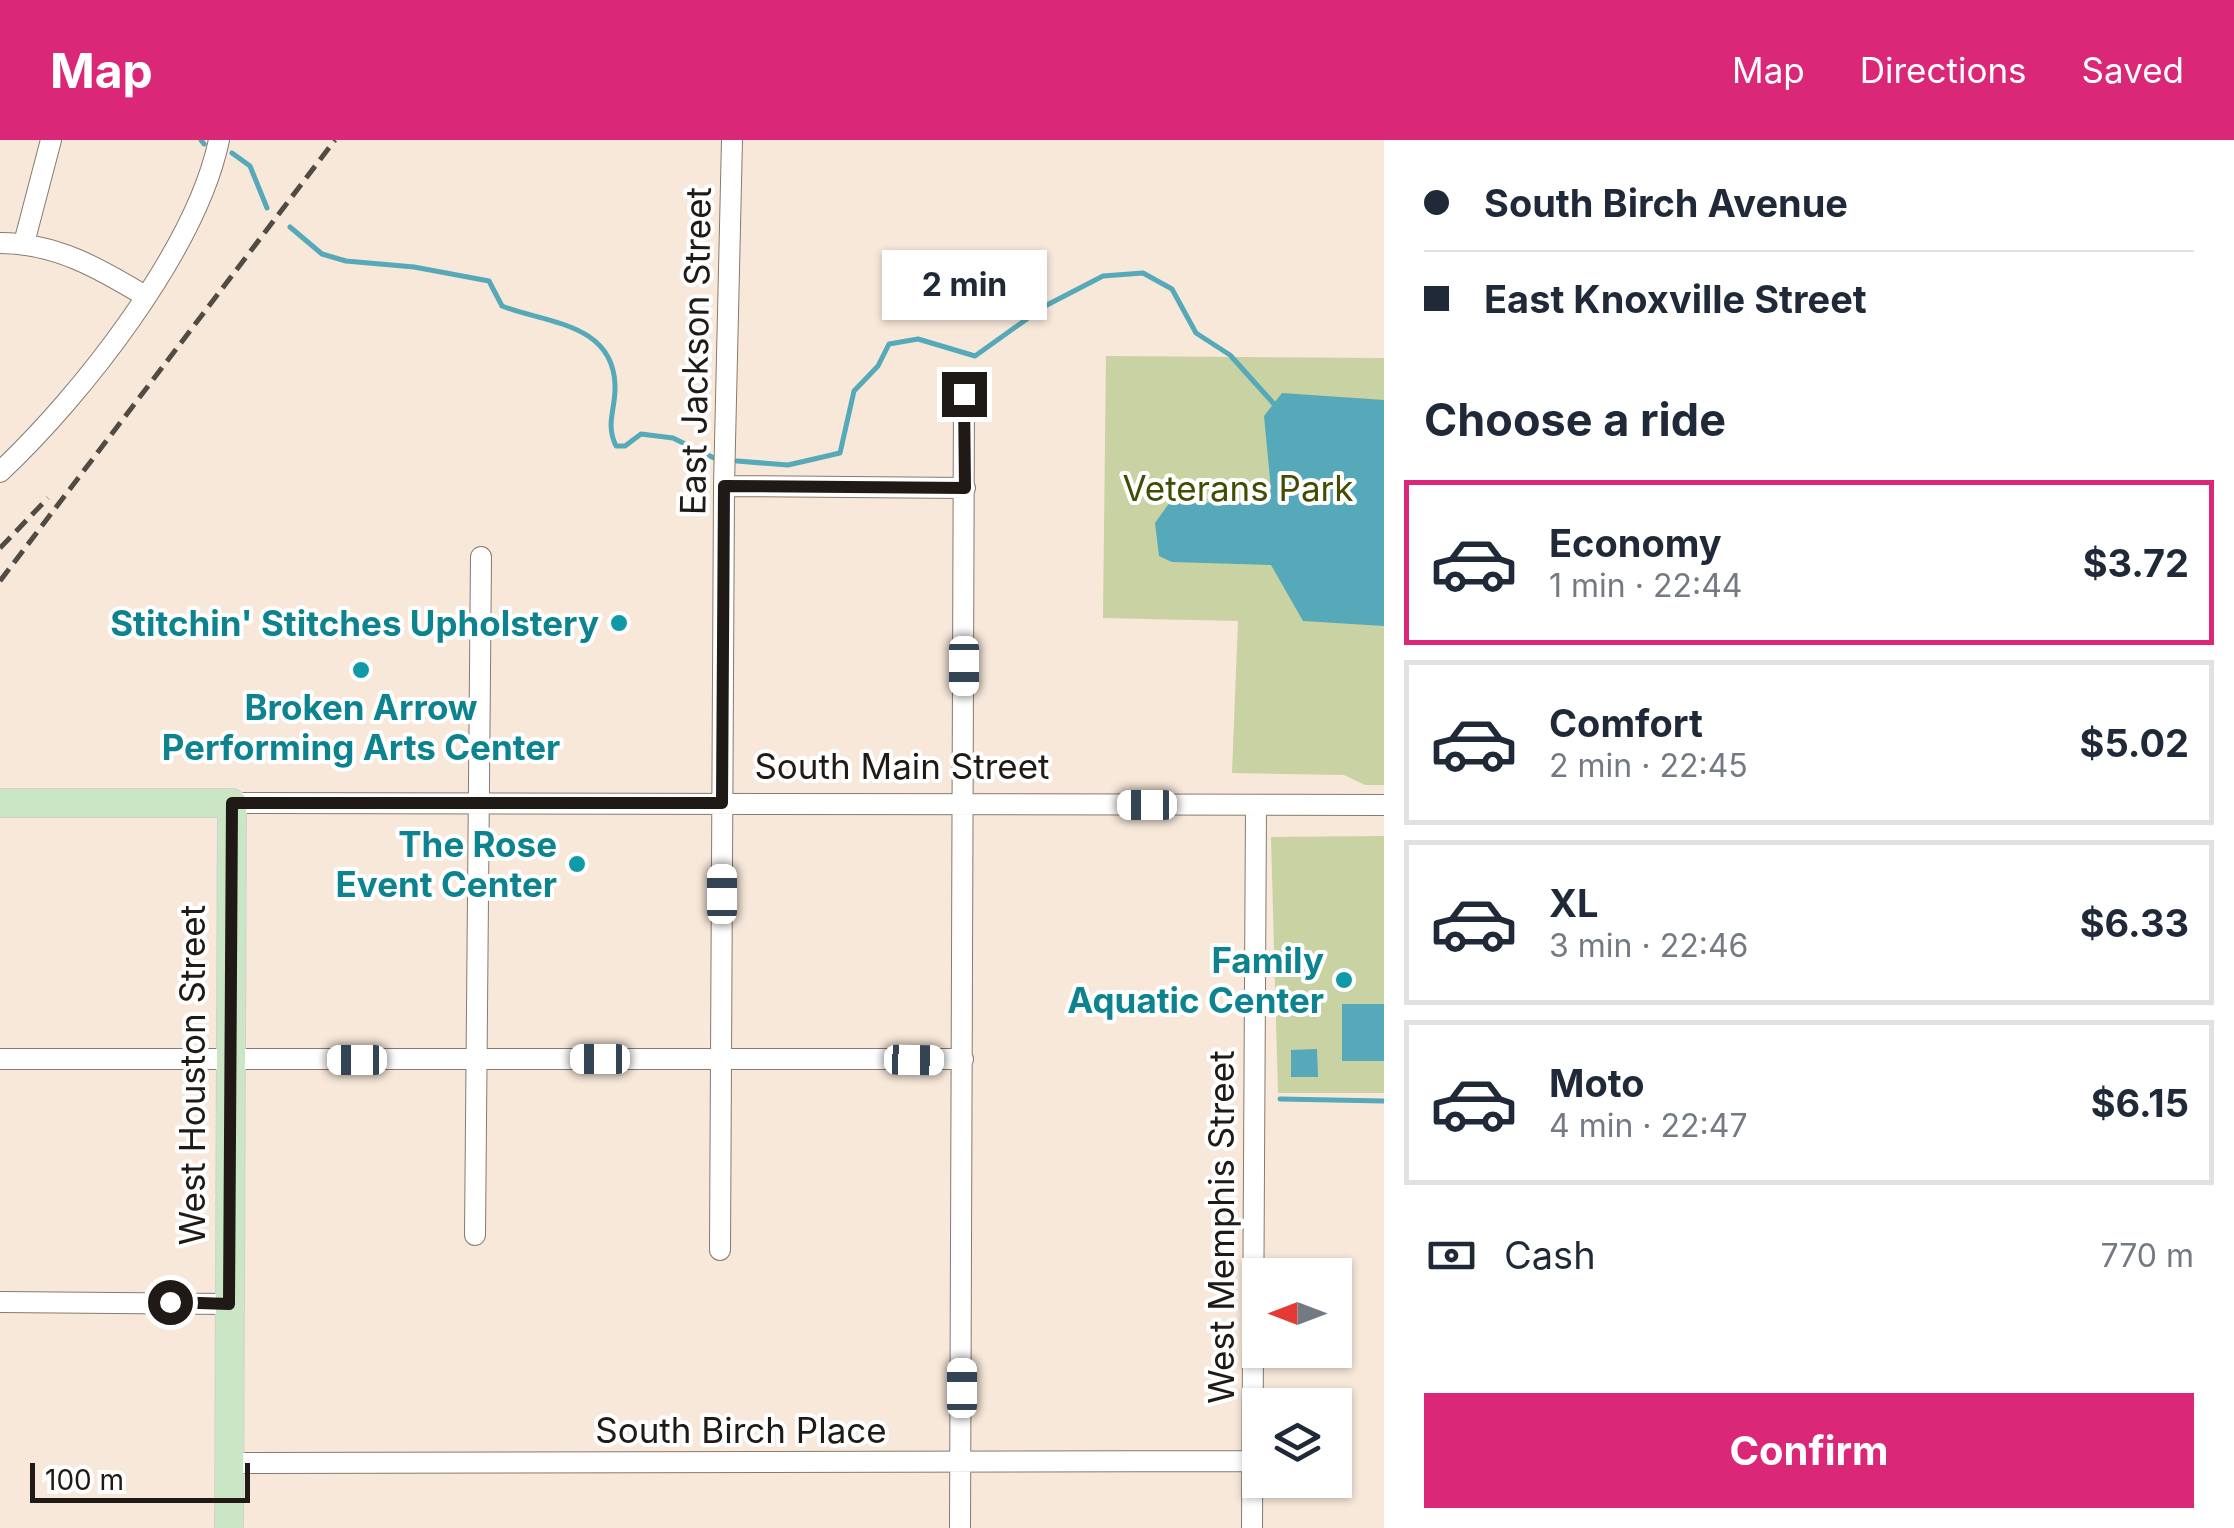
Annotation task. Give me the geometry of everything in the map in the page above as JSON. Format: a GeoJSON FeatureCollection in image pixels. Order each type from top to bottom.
{"type":"FeatureCollection","features":[{"type":"Feature","properties":{"kind":"main road","name":"South Main Street"},"geometry":{"type":"LineString","coordinates":[[0,803],[232,803]]}},
{"type":"Feature","properties":{"kind":"main road","name":"West Houston Street"},"geometry":{"type":"LineString","coordinates":[[229,1528],[232,803]]}},
{"type":"Feature","properties":{"kind":"street"},"geometry":{"type":"LineString","coordinates":[[24,243],[51,140]]}},
{"type":"Feature","properties":{"kind":"street"},"geometry":{"type":"LineString","coordinates":[[0,472],[82,382],[144,296],[200,200],[219,140]]}},
{"type":"Feature","properties":{"kind":"street","name":"East Jackson Street"},"geometry":{"type":"LineString","coordinates":[[720,1250],[724,486],[732,140]]}},
{"type":"Feature","properties":{"kind":"street"},"geometry":{"type":"LineString","coordinates":[[0,242],[24,243],[70,255],[144,296]]}},
{"type":"Feature","properties":{"kind":"street"},"geometry":{"type":"LineString","coordinates":[[960,1528],[964,394]]}},
{"type":"Feature","properties":{"kind":"street"},"geometry":{"type":"LineString","coordinates":[[724,486],[965,488]]}},
{"type":"Feature","properties":{"kind":"street"},"geometry":{"type":"LineString","coordinates":[[474,1235],[482,557]]}},
{"type":"Feature","properties":{"kind":"street","name":"South Main Street"},"geometry":{"type":"LineString","coordinates":[[232,803],[1384,806]]}},
{"type":"Feature","properties":{"kind":"street","name":"West Memphis Street"},"geometry":{"type":"LineString","coordinates":[[1252,1388],[1256,806]]}},
{"type":"Feature","properties":{"kind":"street"},"geometry":{"type":"LineString","coordinates":[[0,1059],[963,1059]]}},
{"type":"Feature","properties":{"kind":"street"},"geometry":{"type":"LineString","coordinates":[[0,1302],[229,1304]]}},
{"type":"Feature","properties":{"kind":"street","name":"South Birch Place"},"geometry":{"type":"LineString","coordinates":[[229,1463],[1242,1461]]}},
{"type":"Feature","properties":{"kind":"street","name":"West Memphis Street"},"geometry":{"type":"LineString","coordinates":[[1252,1498],[1252,1528]]}},
{"type":"Feature","properties":{"kind":"green space","name":"Veterans Park"},"geometry":{"type":"Polygon","coordinates":[[[1106,356],[1384,358],[1384,785],[1365,785],[1344,775],[1232,773],[1238,621],[1103,618],[1106,356]]]}},
{"type":"Feature","properties":{"kind":"green space"},"geometry":{"type":"Polygon","coordinates":[[[1384,836],[1384,1093],[1278,1093],[1271,837],[1384,836]]]}},
{"type":"Feature","properties":{"kind":"water"},"geometry":{"type":"Polygon","coordinates":[[[1282,393],[1384,400],[1384,626],[1303,621],[1271,565],[1172,562],[1159,556],[1155,523],[1170,502],[1258,503],[1271,490],[1264,416],[1282,393]]]}},
{"type":"Feature","properties":{"kind":"water"},"geometry":{"type":"Polygon","coordinates":[[[1342,1004],[1384,1004],[1384,1061],[1342,1061],[1342,1004]]]}},
{"type":"Feature","properties":{"kind":"water"},"geometry":{"type":"Polygon","coordinates":[[[1317,1049],[1318,1077],[1291,1077],[1291,1050],[1317,1049]]]}},
{"type":"Feature","properties":{"kind":"waterway"},"geometry":{"type":"LineString","coordinates":[[201,140],[204,144]]}},
{"type":"Feature","properties":{"kind":"waterway"},"geometry":{"type":"LineString","coordinates":[[232,153],[250,166],[267,208]]}},
{"type":"Feature","properties":{"kind":"waterway"},"geometry":{"type":"LineString","coordinates":[[290,227],[322,254],[346,261],[414,267],[489,281],[502,306],[574,329],[603,349],[615,385],[611,423],[616,446],[625,446],[641,434],[673,438],[714,458]]}},
{"type":"Feature","properties":{"kind":"waterway"},"geometry":{"type":"LineString","coordinates":[[737,461],[788,465],[840,453],[854,391],[878,366],[889,344],[918,339],[975,356],[1045,306],[1103,276],[1143,273],[1172,289],[1196,333],[1230,355],[1274,404]]}},
{"type":"Feature","properties":{"kind":"waterway"},"geometry":{"type":"LineString","coordinates":[[1280,1099],[1384,1101]]}},
{"type":"Feature","properties":{"kind":"railway"},"geometry":{"type":"LineString","coordinates":[[0,581],[335,140]]}},
{"type":"Feature","properties":{"kind":"railway"},"geometry":{"type":"LineString","coordinates":[[0,548],[48,498]]}},
{"type":"Feature","properties":{"kind":"place","name":"Stitchin' Stitches Upholstery"},"geometry":{"type":"Point","coordinates":[619,623]}},
{"type":"Feature","properties":{"kind":"place","name":"Broken Arrow Performing Arts Center"},"geometry":{"type":"Point","coordinates":[361,670]}},
{"type":"Feature","properties":{"kind":"place","name":"The Rose Event Center"},"geometry":{"type":"Point","coordinates":[577,864]}},
{"type":"Feature","properties":{"kind":"place","name":"Family Aquatic Center"},"geometry":{"type":"Point","coordinates":[1344,980]}},
{"type":"Feature","properties":{"kind":"route"},"geometry":{"type":"LineString","coordinates":[[170,1302],[229,1304],[232,803],[722,803],[724,486],[965,488],[964,394]]}}]}
